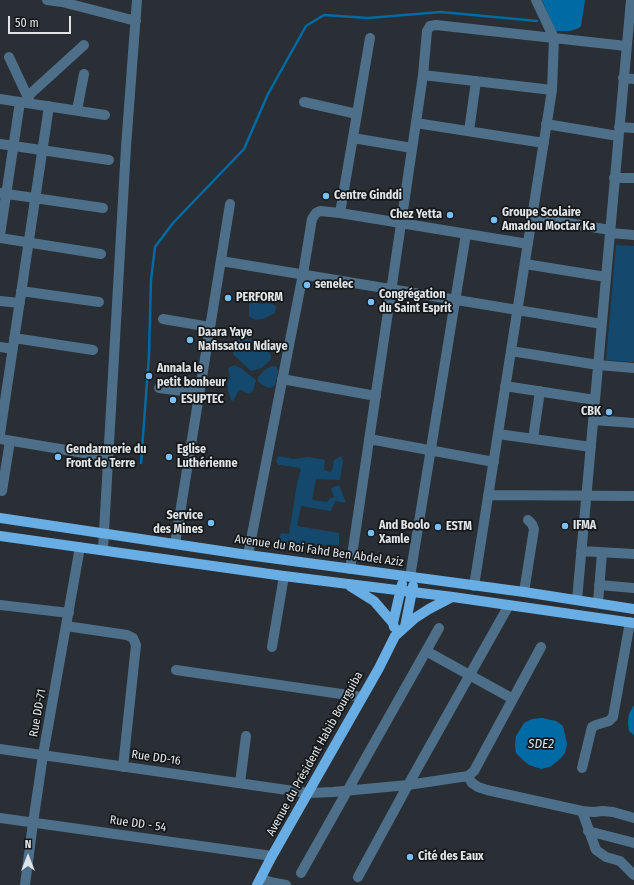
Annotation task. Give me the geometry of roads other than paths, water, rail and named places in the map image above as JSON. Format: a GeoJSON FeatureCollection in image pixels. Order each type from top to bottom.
{"type":"FeatureCollection","features":[{"type":"Feature","properties":{"kind":"main road","name":"Avenue du Roi Fahd Ben Abdel Aziz"},"geometry":{"type":"LineString","coordinates":[[0,518],[350,570],[524,592],[634,609]]}},
{"type":"Feature","properties":{"kind":"main road"},"geometry":{"type":"LineString","coordinates":[[0,536],[103,549],[284,576],[632,622]]}},
{"type":"Feature","properties":{"kind":"main road"},"geometry":{"type":"LineString","coordinates":[[395,636],[393,623],[401,591],[409,577]]}},
{"type":"Feature","properties":{"kind":"main road"},"geometry":{"type":"LineString","coordinates":[[405,627],[412,592],[409,577]]}},
{"type":"Feature","properties":{"kind":"main road"},"geometry":{"type":"LineString","coordinates":[[346,584],[374,600],[393,623]]}},
{"type":"Feature","properties":{"kind":"main road","name":"Avenue du Président Habib Bourguiba"},"geometry":{"type":"LineString","coordinates":[[259,881],[395,636],[415,618],[452,597]]}},
{"type":"Feature","properties":{"kind":"street"},"geometry":{"type":"LineString","coordinates":[[47,0],[62,1],[136,21]]}},
{"type":"Feature","properties":{"kind":"street"},"geometry":{"type":"LineString","coordinates":[[103,549],[126,147],[137,0]]}},
{"type":"Feature","properties":{"kind":"street"},"geometry":{"type":"LineString","coordinates":[[474,586],[552,90],[554,38],[536,0]]}},
{"type":"Feature","properties":{"kind":"street"},"geometry":{"type":"LineString","coordinates":[[577,600],[626,46],[631,17],[631,0]]}},
{"type":"Feature","properties":{"kind":"street"},"geometry":{"type":"LineString","coordinates":[[350,570],[423,75],[427,31],[430,26],[436,25],[626,46]]}},
{"type":"Feature","properties":{"kind":"street"},"geometry":{"type":"LineString","coordinates":[[340,213],[370,38]]}},
{"type":"Feature","properties":{"kind":"street"},"geometry":{"type":"LineString","coordinates":[[84,45],[26,100],[3,193],[0,236],[101,254]]}},
{"type":"Feature","properties":{"kind":"street"},"geometry":{"type":"LineString","coordinates":[[9,57],[26,100]]}},
{"type":"Feature","properties":{"kind":"street"},"geometry":{"type":"LineString","coordinates":[[77,110],[84,74]]}},
{"type":"Feature","properties":{"kind":"street"},"geometry":{"type":"LineString","coordinates":[[423,75],[552,90]]}},
{"type":"Feature","properties":{"kind":"street"},"geometry":{"type":"LineString","coordinates":[[624,78],[634,78]]}},
{"type":"Feature","properties":{"kind":"street"},"geometry":{"type":"LineString","coordinates":[[469,131],[476,81]]}},
{"type":"Feature","properties":{"kind":"street"},"geometry":{"type":"LineString","coordinates":[[0,98],[26,100],[49,106],[105,115]]}},
{"type":"Feature","properties":{"kind":"street"},"geometry":{"type":"LineString","coordinates":[[304,102],[357,114]]}},
{"type":"Feature","properties":{"kind":"street"},"geometry":{"type":"LineString","coordinates":[[0,434],[49,106]]}},
{"type":"Feature","properties":{"kind":"street"},"geometry":{"type":"LineString","coordinates":[[416,123],[544,143]]}},
{"type":"Feature","properties":{"kind":"street"},"geometry":{"type":"LineString","coordinates":[[546,124],[619,132],[634,128]]}},
{"type":"Feature","properties":{"kind":"street"},"geometry":{"type":"LineString","coordinates":[[353,138],[412,148]]}},
{"type":"Feature","properties":{"kind":"street"},"geometry":{"type":"LineString","coordinates":[[0,144],[110,160]]}},
{"type":"Feature","properties":{"kind":"street"},"geometry":{"type":"LineString","coordinates":[[614,178],[634,178]]}},
{"type":"Feature","properties":{"kind":"street"},"geometry":{"type":"LineString","coordinates":[[3,193],[103,208]]}},
{"type":"Feature","properties":{"kind":"street"},"geometry":{"type":"LineString","coordinates":[[175,544],[230,204]]}},
{"type":"Feature","properties":{"kind":"street"},"geometry":{"type":"LineString","coordinates":[[248,555],[303,274],[312,219],[316,213],[320,211],[340,213],[528,244]]}},
{"type":"Feature","properties":{"kind":"street"},"geometry":{"type":"LineString","coordinates":[[532,217],[610,232],[634,235]]}},
{"type":"Feature","properties":{"kind":"street"},"geometry":{"type":"LineString","coordinates":[[409,577],[466,234]]}},
{"type":"Feature","properties":{"kind":"street"},"geometry":{"type":"LineString","coordinates":[[221,260],[602,324]]}},
{"type":"Feature","properties":{"kind":"street"},"geometry":{"type":"LineString","coordinates":[[525,264],[606,277]]}},
{"type":"Feature","properties":{"kind":"street"},"geometry":{"type":"LineString","coordinates":[[21,291],[99,302]]}},
{"type":"Feature","properties":{"kind":"street"},"geometry":{"type":"LineString","coordinates":[[0,300],[20,303]]}},
{"type":"Feature","properties":{"kind":"street"},"geometry":{"type":"LineString","coordinates":[[163,319],[210,327]]}},
{"type":"Feature","properties":{"kind":"street"},"geometry":{"type":"LineString","coordinates":[[14,338],[93,350]]}},
{"type":"Feature","properties":{"kind":"street"},"geometry":{"type":"LineString","coordinates":[[0,347],[13,349]]}},
{"type":"Feature","properties":{"kind":"street"},"geometry":{"type":"LineString","coordinates":[[511,351],[598,365],[634,368]]}},
{"type":"Feature","properties":{"kind":"street"},"geometry":{"type":"LineString","coordinates":[[282,379],[376,396]]}},
{"type":"Feature","properties":{"kind":"street"},"geometry":{"type":"LineString","coordinates":[[505,386],[595,400]]}},
{"type":"Feature","properties":{"kind":"street"},"geometry":{"type":"LineString","coordinates":[[159,388],[199,393]]}},
{"type":"Feature","properties":{"kind":"street"},"geometry":{"type":"LineString","coordinates":[[533,439],[540,391]]}},
{"type":"Feature","properties":{"kind":"street"},"geometry":{"type":"LineString","coordinates":[[593,420],[634,424]]}},
{"type":"Feature","properties":{"kind":"street"},"geometry":{"type":"LineString","coordinates":[[498,434],[591,447]]}},
{"type":"Feature","properties":{"kind":"street"},"geometry":{"type":"LineString","coordinates":[[369,439],[494,462]]}},
{"type":"Feature","properties":{"kind":"street"},"geometry":{"type":"LineString","coordinates":[[2,491],[5,440],[108,456]]}},
{"type":"Feature","properties":{"kind":"street"},"geometry":{"type":"LineString","coordinates":[[488,495],[634,496]]}},
{"type":"Feature","properties":{"kind":"street"},"geometry":{"type":"LineString","coordinates":[[524,592],[534,529],[528,520]]}},
{"type":"Feature","properties":{"kind":"street","name":"Rue DD-71"},"geometry":{"type":"LineString","coordinates":[[25,885],[32,823],[80,547]]}},
{"type":"Feature","properties":{"kind":"street"},"geometry":{"type":"LineString","coordinates":[[581,551],[634,554]]}},
{"type":"Feature","properties":{"kind":"street"},"geometry":{"type":"LineString","coordinates":[[598,603],[602,552]]}},
{"type":"Feature","properties":{"kind":"street"},"geometry":{"type":"LineString","coordinates":[[272,647],[284,576]]}},
{"type":"Feature","properties":{"kind":"street"},"geometry":{"type":"LineString","coordinates":[[599,585],[634,588]]}},
{"type":"Feature","properties":{"kind":"street"},"geometry":{"type":"LineString","coordinates":[[0,605],[69,613]]}},
{"type":"Feature","properties":{"kind":"street"},"geometry":{"type":"LineString","coordinates":[[358,877],[509,605]]}},
{"type":"Feature","properties":{"kind":"street"},"geometry":{"type":"LineString","coordinates":[[582,768],[592,727],[609,721],[613,717],[632,622]]}},
{"type":"Feature","properties":{"kind":"street"},"geometry":{"type":"LineString","coordinates":[[66,626],[127,635],[133,638],[136,645],[123,767]]}},
{"type":"Feature","properties":{"kind":"street"},"geometry":{"type":"LineString","coordinates":[[301,873],[439,628]]}},
{"type":"Feature","properties":{"kind":"street"},"geometry":{"type":"LineString","coordinates":[[541,647],[474,771],[468,776],[472,783],[478,787],[582,812],[603,810],[634,818]]}},
{"type":"Feature","properties":{"kind":"street"},"geometry":{"type":"LineString","coordinates":[[426,650],[513,699]]}},
{"type":"Feature","properties":{"kind":"street"},"geometry":{"type":"LineString","coordinates":[[176,670],[362,697]]}},
{"type":"Feature","properties":{"kind":"street"},"geometry":{"type":"LineString","coordinates":[[240,783],[246,736]]}},
{"type":"Feature","properties":{"kind":"street","name":"Rue DD-16"},"geometry":{"type":"LineString","coordinates":[[0,749],[308,793],[408,785],[468,776]]}},
{"type":"Feature","properties":{"kind":"street"},"geometry":{"type":"LineString","coordinates":[[582,812],[596,850],[606,857],[620,861],[634,875]]}},
{"type":"Feature","properties":{"kind":"street","name":"Rue DD - 54"},"geometry":{"type":"LineString","coordinates":[[0,818],[272,856]]}},
{"type":"Feature","properties":{"kind":"street"},"geometry":{"type":"LineString","coordinates":[[588,831],[634,842]]}},
{"type":"Feature","properties":{"kind":"street"},"geometry":{"type":"LineString","coordinates":[[259,881],[286,885]]}},
{"type":"Feature","properties":{"kind":"water"},"geometry":{"type":"Polygon","coordinates":[[[542,0],[585,0],[581,26],[570,31],[556,31],[542,0]]]}},
{"type":"Feature","properties":{"kind":"water"},"geometry":{"type":"Polygon","coordinates":[[[634,705],[634,735],[629,731],[628,722],[629,714],[634,705]]]}},
{"type":"Feature","properties":{"kind":"water","name":"SDE2"},"geometry":{"type":"Polygon","coordinates":[[[542,718],[556,721],[563,726],[567,744],[565,753],[560,759],[550,767],[541,769],[529,765],[523,760],[516,753],[515,745],[516,736],[524,723],[532,719],[542,718]]]}},
{"type":"Feature","properties":{"kind":"waterway"},"geometry":{"type":"LineString","coordinates":[[141,463],[149,355],[151,280],[155,247],[173,223],[244,149],[268,94],[306,26],[324,15],[368,18],[441,12],[537,21]]}},
{"type":"Feature","properties":{"kind":"place","name":"Centre Ginddi"},"geometry":{"type":"Point","coordinates":[326,196]}},
{"type":"Feature","properties":{"kind":"place","name":"Chez Yetta"},"geometry":{"type":"Point","coordinates":[450,215]}},
{"type":"Feature","properties":{"kind":"place","name":"Groupe Scolaire Amadou Moctar Ka"},"geometry":{"type":"Point","coordinates":[494,220]}},
{"type":"Feature","properties":{"kind":"place","name":"senelec"},"geometry":{"type":"Point","coordinates":[307,285]}},
{"type":"Feature","properties":{"kind":"place","name":"PERFORM"},"geometry":{"type":"Point","coordinates":[228,298]}},
{"type":"Feature","properties":{"kind":"place","name":"Congrégation du Saint Esprit"},"geometry":{"type":"Point","coordinates":[371,302]}},
{"type":"Feature","properties":{"kind":"place","name":"Daara Yaye Nafissatou Ndiaye"},"geometry":{"type":"Point","coordinates":[190,340]}},
{"type":"Feature","properties":{"kind":"place","name":"Annala le petit bonheur"},"geometry":{"type":"Point","coordinates":[149,376]}},
{"type":"Feature","properties":{"kind":"place","name":"ESUPTEC"},"geometry":{"type":"Point","coordinates":[173,400]}},
{"type":"Feature","properties":{"kind":"place","name":"CBK"},"geometry":{"type":"Point","coordinates":[609,412]}},
{"type":"Feature","properties":{"kind":"place","name":"Gendarmerie du Front de Terre"},"geometry":{"type":"Point","coordinates":[58,457]}},
{"type":"Feature","properties":{"kind":"place","name":"Eglise Luthérienne"},"geometry":{"type":"Point","coordinates":[169,457]}},
{"type":"Feature","properties":{"kind":"place","name":"Service des Mines"},"geometry":{"type":"Point","coordinates":[211,523]}},
{"type":"Feature","properties":{"kind":"place","name":"IFMA"},"geometry":{"type":"Point","coordinates":[565,526]}},
{"type":"Feature","properties":{"kind":"place","name":"ESTM"},"geometry":{"type":"Point","coordinates":[438,527]}},
{"type":"Feature","properties":{"kind":"place","name":"And Boolo Xamle"},"geometry":{"type":"Point","coordinates":[371,533]}},
{"type":"Feature","properties":{"kind":"place","name":"Cité des Eaux"},"geometry":{"type":"Point","coordinates":[410,857]}}]}
